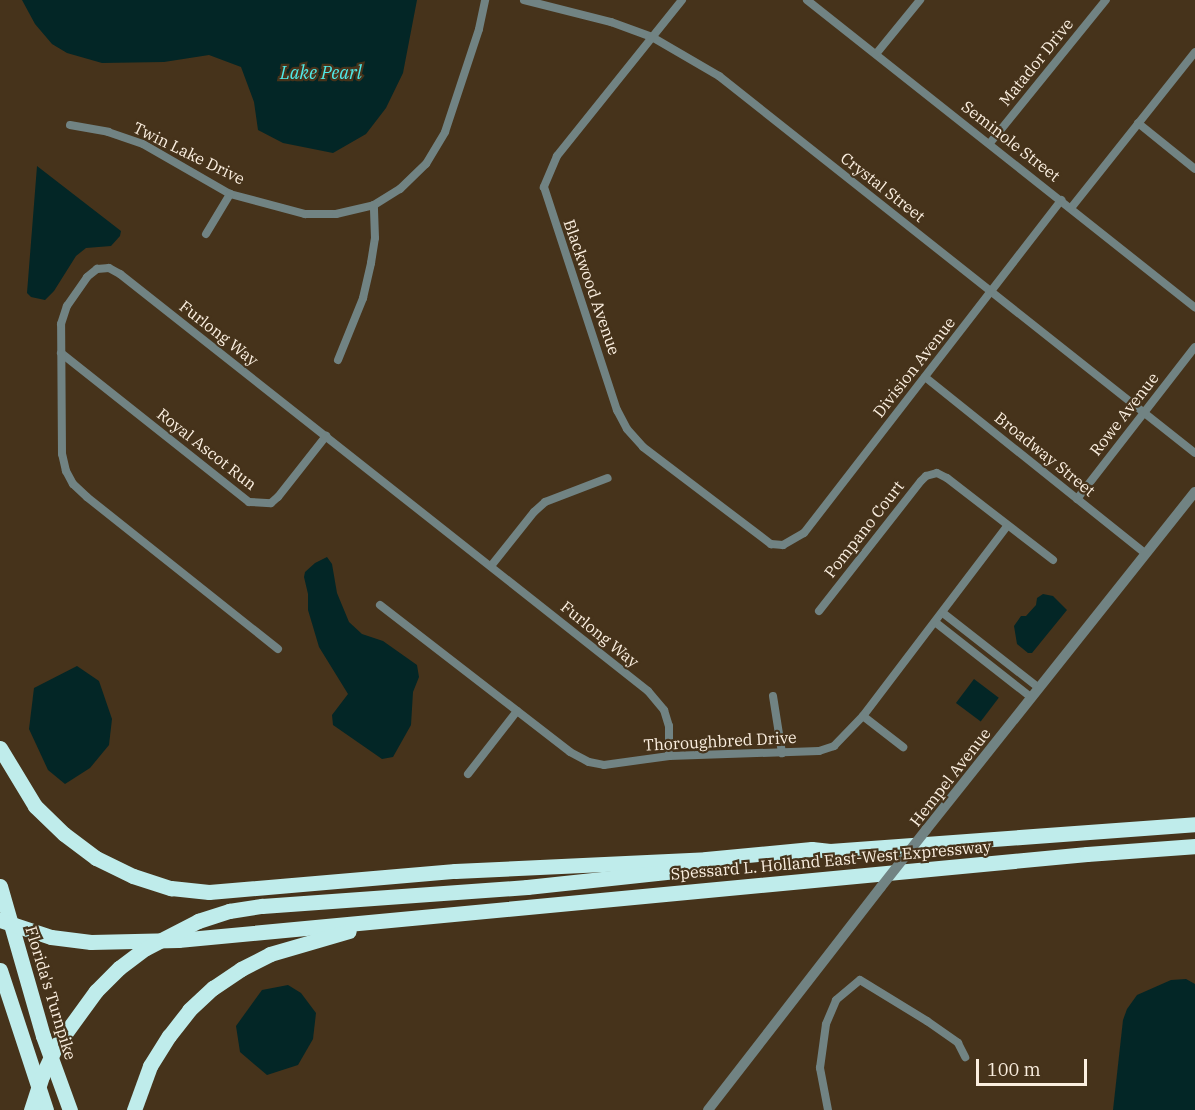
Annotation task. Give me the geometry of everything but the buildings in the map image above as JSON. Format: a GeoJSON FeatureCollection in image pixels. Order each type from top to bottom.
{"type":"FeatureCollection","features":[{"type":"Feature","properties":{"kind":"highway"},"geometry":{"type":"LineString","coordinates":[[0,748],[35,806],[64,834],[96,858],[133,876],[162,885],[208,892],[455,871],[706,858],[812,849],[830,851]]}},
{"type":"Feature","properties":{"kind":"highway","name":"Spessard L. Holland East-West Expressway"},"geometry":{"type":"LineString","coordinates":[[830,851],[1195,824]]}},
{"type":"Feature","properties":{"kind":"highway","name":"Spessard L. Holland East-West Expressway"},"geometry":{"type":"LineString","coordinates":[[471,913],[1075,855],[1195,846]]}},
{"type":"Feature","properties":{"kind":"highway"},"geometry":{"type":"LineString","coordinates":[[31,1110],[42,1076],[56,1046],[96,991],[119,968],[146,948],[198,921],[229,911],[262,906],[528,887],[816,857],[830,851]]}},
{"type":"Feature","properties":{"kind":"highway","name":"Florida's Turnpike"},"geometry":{"type":"LineString","coordinates":[[0,886],[43,1036],[70,1110]]}},
{"type":"Feature","properties":{"kind":"highway"},"geometry":{"type":"LineString","coordinates":[[0,920],[51,937],[92,942],[178,940],[471,913]]}},
{"type":"Feature","properties":{"kind":"highway"},"geometry":{"type":"LineString","coordinates":[[134,1110],[150,1066],[169,1036],[197,1003],[241,969],[270,954],[344,932],[372,926],[452,919],[471,913]]}},
{"type":"Feature","properties":{"kind":"highway"},"geometry":{"type":"LineString","coordinates":[[0,969],[45,1110]]}},
{"type":"Feature","properties":{"kind":"street","name":"Twin Lake Drive"},"geometry":{"type":"LineString","coordinates":[[70,125],[108,132],[143,144],[230,194],[305,214],[336,214],[374,205],[400,189],[426,164],[445,132],[479,29],[485,0]]}},
{"type":"Feature","properties":{"kind":"street","name":"Crystal Street"},"geometry":{"type":"LineString","coordinates":[[524,0],[611,22],[652,37],[718,76],[1195,453]]}},
{"type":"Feature","properties":{"kind":"street","name":"Blackwood Avenue"},"geometry":{"type":"LineString","coordinates":[[682,0],[557,156],[544,187],[617,410],[627,429],[643,447],[759,538],[771,544],[783,545]]}},
{"type":"Feature","properties":{"kind":"street","name":"Seminole Street"},"geometry":{"type":"LineString","coordinates":[[807,0],[1195,308]]}},
{"type":"Feature","properties":{"kind":"street"},"geometry":{"type":"LineString","coordinates":[[876,54],[920,0]]}},
{"type":"Feature","properties":{"kind":"street","name":"Matador Drive"},"geometry":{"type":"LineString","coordinates":[[990,143],[1106,0]]}},
{"type":"Feature","properties":{"kind":"street"},"geometry":{"type":"LineString","coordinates":[[1071,208],[1195,52]]}},
{"type":"Feature","properties":{"kind":"street"},"geometry":{"type":"LineString","coordinates":[[1138,123],[1195,169]]}},
{"type":"Feature","properties":{"kind":"street"},"geometry":{"type":"LineString","coordinates":[[206,234],[230,194]]}},
{"type":"Feature","properties":{"kind":"street","name":"Division Avenue"},"geometry":{"type":"LineString","coordinates":[[783,545],[804,533],[1061,200]]}},
{"type":"Feature","properties":{"kind":"street"},"geometry":{"type":"LineString","coordinates":[[338,360],[363,298],[375,238],[374,205]]}},
{"type":"Feature","properties":{"kind":"street","name":"Furlong Way"},"geometry":{"type":"LineString","coordinates":[[279,649],[73,484],[66,471],[62,454],[60,324],[67,306],[87,276],[97,269],[109,268],[120,274],[648,691],[664,710],[669,726],[669,756]]}},
{"type":"Feature","properties":{"kind":"street","name":"Rowe Avenue"},"geometry":{"type":"LineString","coordinates":[[1077,499],[1195,347]]}},
{"type":"Feature","properties":{"kind":"street","name":"Royal Ascot Run"},"geometry":{"type":"LineString","coordinates":[[61,353],[249,502],[271,503],[326,436]]}},
{"type":"Feature","properties":{"kind":"street","name":"Broadway Street"},"geometry":{"type":"LineString","coordinates":[[925,377],[1146,554]]}},
{"type":"Feature","properties":{"kind":"street","name":"Pompano Court"},"geometry":{"type":"LineString","coordinates":[[819,611],[926,476],[937,473],[947,478],[1053,560]]}},
{"type":"Feature","properties":{"kind":"street"},"geometry":{"type":"LineString","coordinates":[[491,566],[534,512],[545,502],[608,478]]}},
{"type":"Feature","properties":{"kind":"street","name":"Hempel Avenue"},"geometry":{"type":"LineString","coordinates":[[708,1110],[881,887],[1195,492]]}},
{"type":"Feature","properties":{"kind":"street","name":"Thoroughbred Drive"},"geometry":{"type":"LineString","coordinates":[[380,605],[570,752],[589,762],[603,765],[669,756],[819,751],[834,746],[863,716],[1007,526]]}},
{"type":"Feature","properties":{"kind":"street"},"geometry":{"type":"LineString","coordinates":[[943,613],[1039,688]]}},
{"type":"Feature","properties":{"kind":"street"},"geometry":{"type":"LineString","coordinates":[[935,622],[1032,698]]}},
{"type":"Feature","properties":{"kind":"street"},"geometry":{"type":"LineString","coordinates":[[773,696],[782,753]]}},
{"type":"Feature","properties":{"kind":"street"},"geometry":{"type":"LineString","coordinates":[[468,774],[517,711]]}},
{"type":"Feature","properties":{"kind":"street"},"geometry":{"type":"LineString","coordinates":[[863,716],[903,747]]}},
{"type":"Feature","properties":{"kind":"street"},"geometry":{"type":"LineString","coordinates":[[828,1110],[819,1068],[826,1024],[836,1000],[860,980],[958,1043],[965,1057]]}},
{"type":"Feature","properties":{"kind":"water","name":"Lake Pearl"},"geometry":{"type":"Polygon","coordinates":[[[22,0],[417,0],[403,73],[386,108],[366,134],[333,153],[283,143],[258,130],[254,102],[241,67],[209,55],[164,62],[102,63],[67,53],[52,44],[35,24],[22,0]]]}},
{"type":"Feature","properties":{"kind":"water"},"geometry":{"type":"Polygon","coordinates":[[[37,166],[121,231],[120,236],[111,246],[86,248],[76,256],[54,291],[45,300],[31,297],[27,293],[37,166]]]}},
{"type":"Feature","properties":{"kind":"water"},"geometry":{"type":"Polygon","coordinates":[[[327,557],[332,564],[337,593],[349,622],[362,634],[383,641],[417,665],[419,677],[413,692],[411,725],[393,757],[382,759],[333,725],[332,715],[348,694],[319,647],[308,610],[308,594],[304,577],[305,572],[315,563],[327,557]]]}},
{"type":"Feature","properties":{"kind":"water"},"geometry":{"type":"Polygon","coordinates":[[[1043,594],[1053,596],[1067,610],[1032,653],[1028,653],[1017,644],[1014,626],[1021,616],[1026,616],[1036,605],[1037,598],[1043,594]]]}},
{"type":"Feature","properties":{"kind":"water"},"geometry":{"type":"Polygon","coordinates":[[[77,666],[99,681],[112,719],[109,745],[90,768],[65,784],[48,770],[29,729],[34,688],[77,666]]]}},
{"type":"Feature","properties":{"kind":"water"},"geometry":{"type":"Polygon","coordinates":[[[974,679],[999,698],[981,722],[956,703],[974,679]]]}},
{"type":"Feature","properties":{"kind":"water"},"geometry":{"type":"Polygon","coordinates":[[[1186,979],[1195,984],[1195,1110],[1113,1110],[1123,1020],[1127,1009],[1137,995],[1171,980],[1186,979]]]}},
{"type":"Feature","properties":{"kind":"water"},"geometry":{"type":"Polygon","coordinates":[[[288,985],[301,993],[316,1013],[313,1039],[298,1065],[267,1075],[240,1052],[236,1026],[262,990],[288,985]]]}}]}
